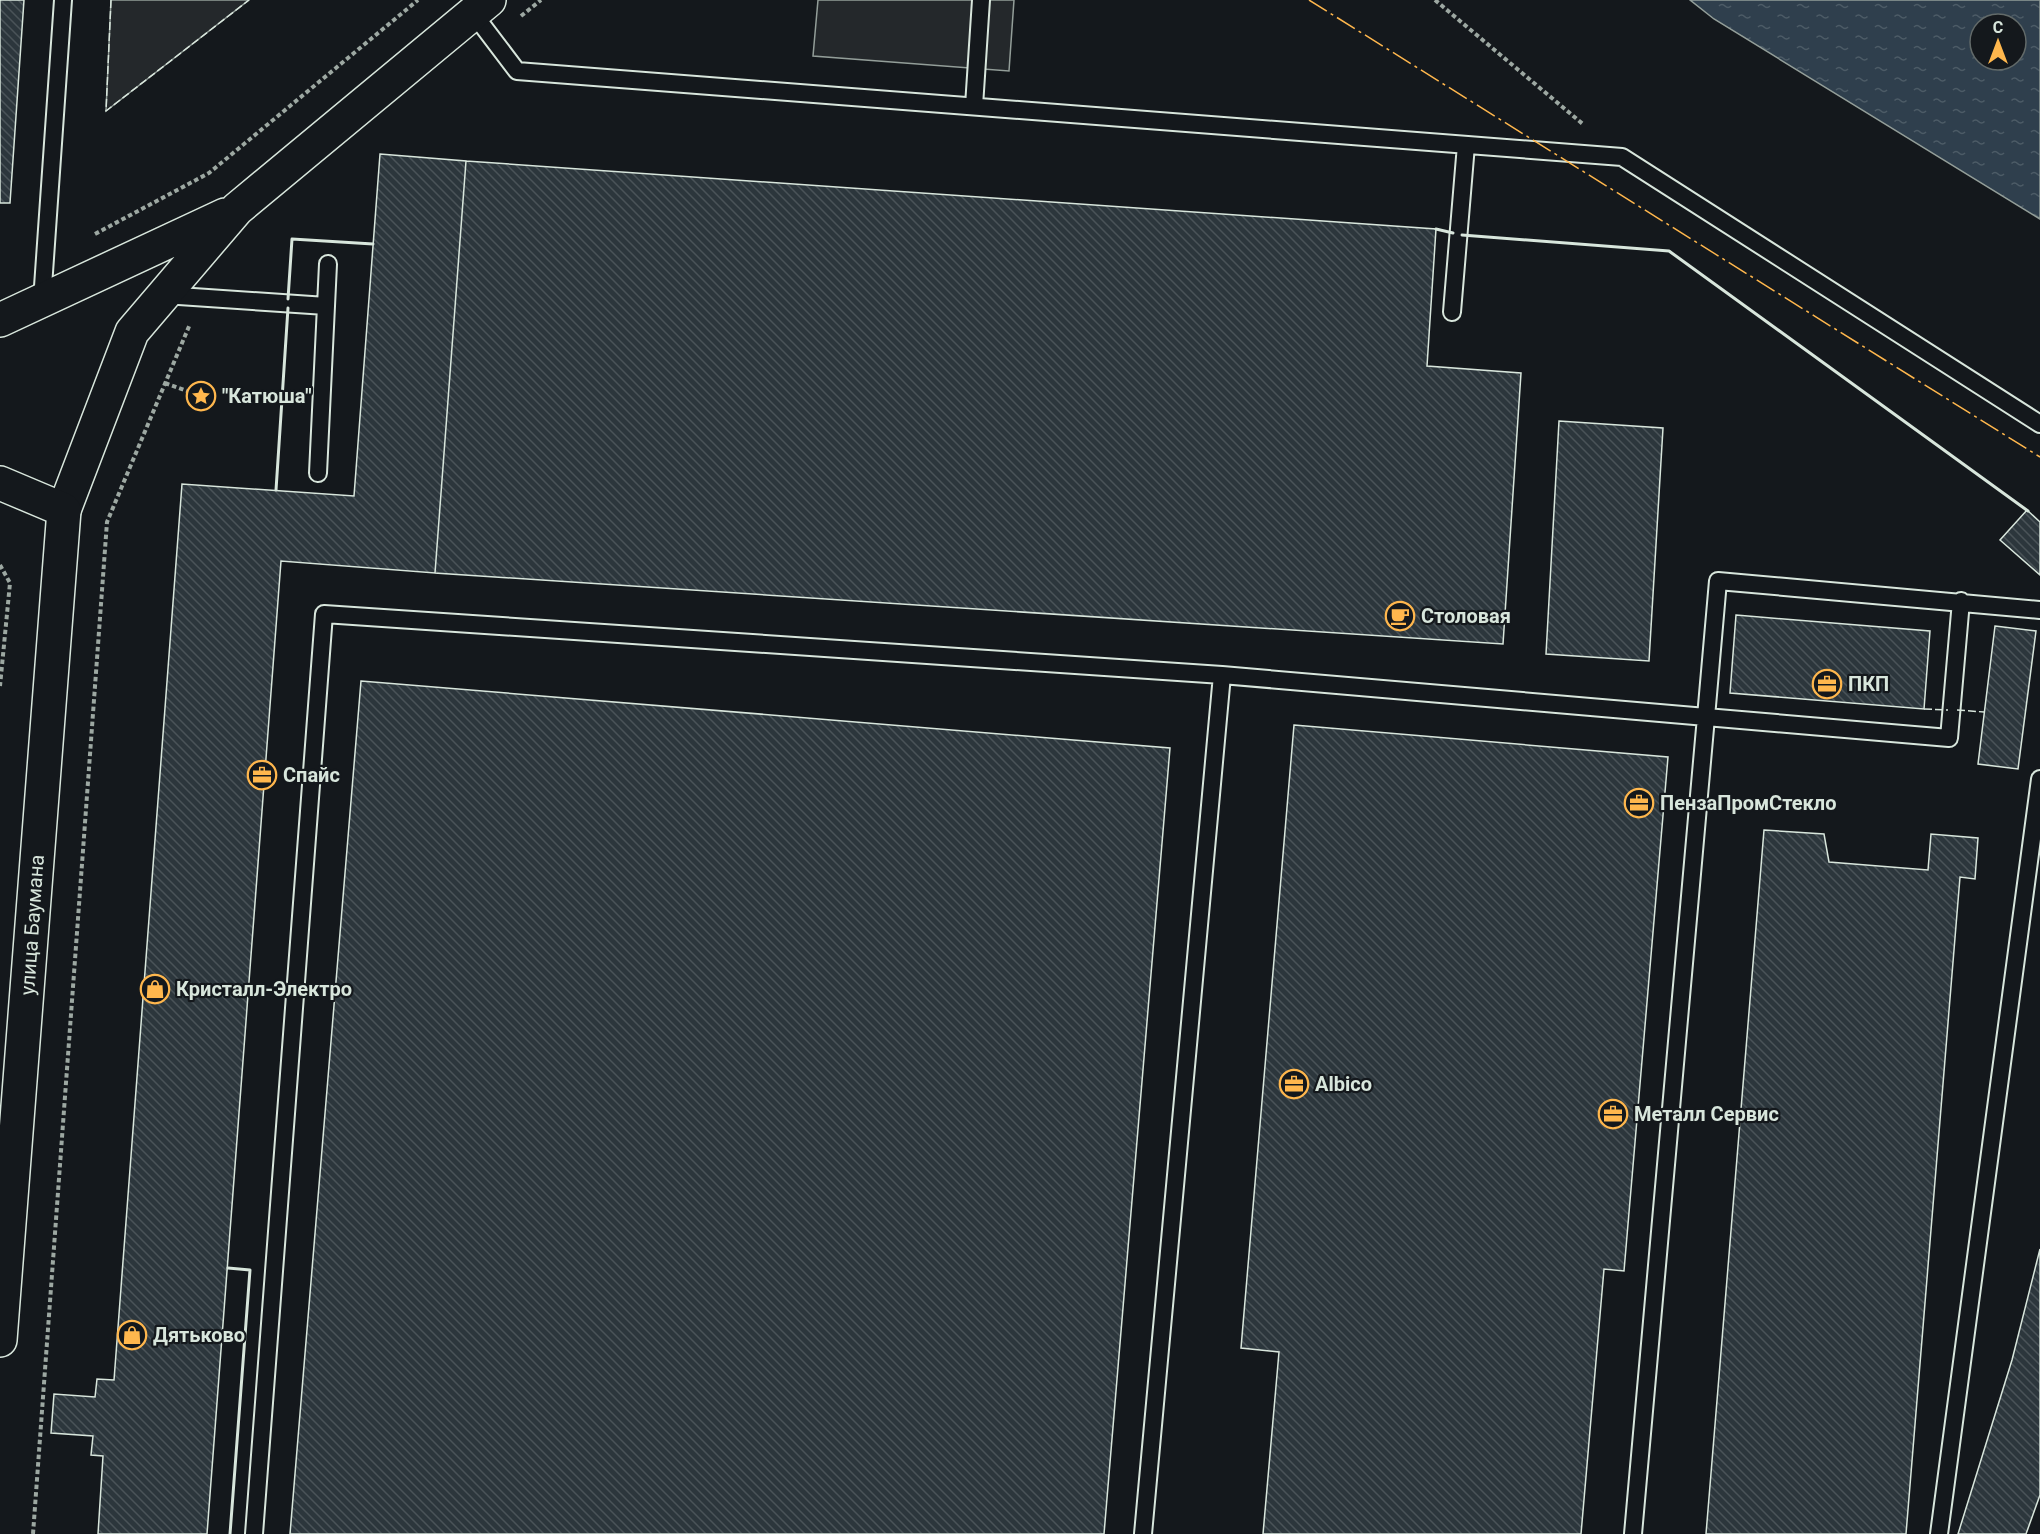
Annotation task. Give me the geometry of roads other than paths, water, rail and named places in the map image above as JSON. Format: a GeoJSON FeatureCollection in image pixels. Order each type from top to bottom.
{"type":"FeatureCollection","features":[{"type":"Feature","properties":{"kind":"main road"},"geometry":{"type":"LineString","coordinates":[[0,320],[237,209],[481,7]]}},
{"type":"Feature","properties":{"kind":"main road","name":"улица Баумана"},"geometry":{"type":"LineString","coordinates":[[0,1340],[64,510],[132,332],[237,209]]}},
{"type":"Feature","properties":{"kind":"main road"},"geometry":{"type":"LineString","coordinates":[[0,483],[64,510]]}},
{"type":"Feature","properties":{"kind":"lane"},"geometry":{"type":"LineString","coordinates":[[42,301],[63,0]]}},
{"type":"Feature","properties":{"kind":"lane"},"geometry":{"type":"LineString","coordinates":[[974,106],[981,0]]}},
{"type":"Feature","properties":{"kind":"lane"},"geometry":{"type":"LineString","coordinates":[[481,7],[493,39],[517,71],[1622,157],[2040,424]]}},
{"type":"Feature","properties":{"kind":"lane"},"geometry":{"type":"LineString","coordinates":[[1452,312],[1466,145]]}},
{"type":"Feature","properties":{"kind":"lane"},"geometry":{"type":"LineString","coordinates":[[318,473],[328,264]]}},
{"type":"Feature","properties":{"kind":"lane"},"geometry":{"type":"LineString","coordinates":[[164,296],[326,306]]}},
{"type":"Feature","properties":{"kind":"lane"},"geometry":{"type":"LineString","coordinates":[[1633,1534],[1718,581],[2040,609]]}},
{"type":"Feature","properties":{"kind":"lane"},"geometry":{"type":"LineString","coordinates":[[254,1534],[324,614],[1222,675],[1949,738],[1961,601]]}},
{"type":"Feature","properties":{"kind":"lane"},"geometry":{"type":"LineString","coordinates":[[1143,1534],[1222,675]]}},
{"type":"Feature","properties":{"kind":"lane"},"geometry":{"type":"LineString","coordinates":[[1939,1534],[2036,836],[2040,779]]}},
{"type":"Feature","properties":{"kind":"water"},"geometry":{"type":"Polygon","coordinates":[[[1690,0],[2040,0],[2040,219],[1714,19],[1690,0]]]}},
{"type":"Feature","properties":{"kind":"place","name":"\"Катюша\""},"geometry":{"type":"Point","coordinates":[201,396]}},
{"type":"Feature","properties":{"kind":"place","name":"Столовая"},"geometry":{"type":"Point","coordinates":[1400,616]}},
{"type":"Feature","properties":{"kind":"place","name":"ПКП"},"geometry":{"type":"Point","coordinates":[1827,684]}},
{"type":"Feature","properties":{"kind":"place","name":"Спайс"},"geometry":{"type":"Point","coordinates":[262,775]}},
{"type":"Feature","properties":{"kind":"place","name":"ПензаПромСтекло"},"geometry":{"type":"Point","coordinates":[1639,803]}},
{"type":"Feature","properties":{"kind":"place","name":"Кристалл-Электро"},"geometry":{"type":"Point","coordinates":[155,989]}},
{"type":"Feature","properties":{"kind":"place","name":"Albico"},"geometry":{"type":"Point","coordinates":[1294,1084]}},
{"type":"Feature","properties":{"kind":"place","name":"Металл Сервис"},"geometry":{"type":"Point","coordinates":[1613,1114]}},
{"type":"Feature","properties":{"kind":"place","name":"Дятьково"},"geometry":{"type":"Point","coordinates":[132,1335]}}]}
